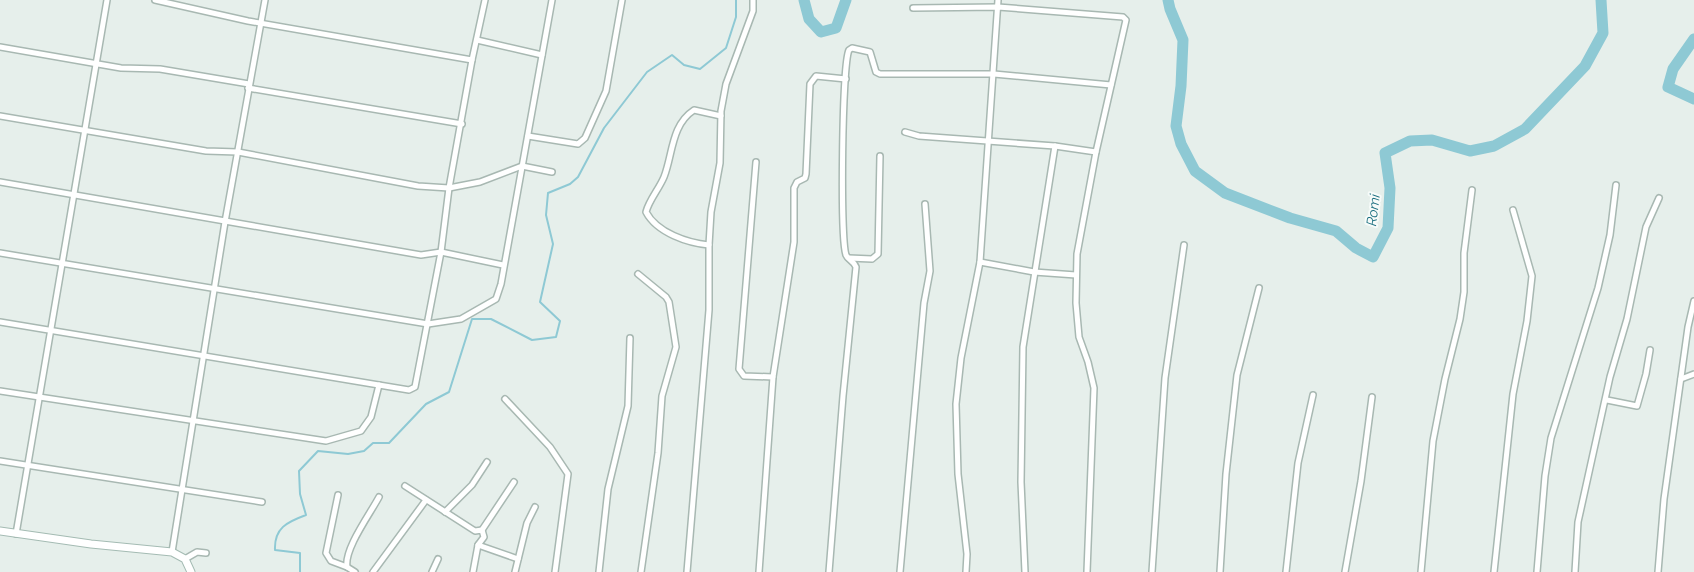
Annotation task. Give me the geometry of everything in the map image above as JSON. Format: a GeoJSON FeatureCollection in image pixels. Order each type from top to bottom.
{"type":"FeatureCollection","features":[{"type":"Feature","properties":{"kind":"street"},"geometry":{"type":"LineString","coordinates":[[16,534],[61,263],[98,62],[107,0]]}},
{"type":"Feature","properties":{"kind":"street"},"geometry":{"type":"LineString","coordinates":[[156,0],[262,22],[472,60]]}},
{"type":"Feature","properties":{"kind":"street"},"geometry":{"type":"LineString","coordinates":[[172,552],[225,222],[265,0]]}},
{"type":"Feature","properties":{"kind":"street"},"geometry":{"type":"LineString","coordinates":[[0,322],[51,332],[204,355],[409,390],[415,387],[428,324],[449,188],[472,60],[485,0]]}},
{"type":"Feature","properties":{"kind":"street"},"geometry":{"type":"LineString","coordinates":[[0,254],[215,291],[428,324],[461,318],[496,299],[552,0]]}},
{"type":"Feature","properties":{"kind":"street"},"geometry":{"type":"LineString","coordinates":[[528,136],[568,144],[578,144],[585,138],[606,91],[622,0]]}},
{"type":"Feature","properties":{"kind":"street"},"geometry":{"type":"LineString","coordinates":[[687,572],[709,310],[709,245],[720,163],[721,116],[726,84],[753,11],[753,0]]}},
{"type":"Feature","properties":{"kind":"street"},"geometry":{"type":"LineString","coordinates":[[966,572],[967,554],[958,474],[956,404],[961,358],[980,262],[998,0]]}},
{"type":"Feature","properties":{"kind":"street"},"geometry":{"type":"LineString","coordinates":[[913,8],[998,7],[1123,18],[1126,20],[1126,27],[1096,152],[1077,254],[1076,275],[1079,337],[1088,362],[1094,388],[1087,572]]}},
{"type":"Feature","properties":{"kind":"street"},"geometry":{"type":"LineString","coordinates":[[477,40],[542,55]]}},
{"type":"Feature","properties":{"kind":"street"},"geometry":{"type":"LineString","coordinates":[[0,47],[98,62],[121,68],[160,69],[462,124]]}},
{"type":"Feature","properties":{"kind":"street"},"geometry":{"type":"LineString","coordinates":[[829,572],[842,396],[856,266],[846,255],[843,197],[847,53],[852,48],[870,52],[876,72],[880,74],[994,74],[1111,85]]}},
{"type":"Feature","properties":{"kind":"street"},"geometry":{"type":"LineString","coordinates":[[759,572],[773,377],[794,242],[794,188],[797,182],[805,178],[806,174],[810,84],[816,76],[846,79]]}},
{"type":"Feature","properties":{"kind":"street"},"geometry":{"type":"LineString","coordinates":[[709,245],[684,241],[667,231],[646,212],[664,178],[682,120],[694,110],[721,116]]}},
{"type":"Feature","properties":{"kind":"street"},"geometry":{"type":"LineString","coordinates":[[0,116],[206,150],[238,152],[418,186],[449,188],[480,182],[522,166],[552,172]]}},
{"type":"Feature","properties":{"kind":"street"},"geometry":{"type":"LineString","coordinates":[[905,132],[919,136],[1056,146],[1096,152]]}},
{"type":"Feature","properties":{"kind":"street"},"geometry":{"type":"LineString","coordinates":[[1025,572],[1020,482],[1023,347],[1056,146]]}},
{"type":"Feature","properties":{"kind":"street"},"geometry":{"type":"LineString","coordinates":[[849,258],[872,259],[878,254],[880,156]]}},
{"type":"Feature","properties":{"kind":"street"},"geometry":{"type":"LineString","coordinates":[[756,162],[739,369],[744,376],[773,377]]}},
{"type":"Feature","properties":{"kind":"street"},"geometry":{"type":"LineString","coordinates":[[0,182],[74,193],[225,222],[421,255],[440,252],[502,265]]}},
{"type":"Feature","properties":{"kind":"street"},"geometry":{"type":"LineString","coordinates":[[1537,572],[1544,476],[1551,438],[1598,288],[1610,235],[1616,185]]}},
{"type":"Feature","properties":{"kind":"street"},"geometry":{"type":"LineString","coordinates":[[1421,572],[1433,441],[1460,319],[1464,292],[1464,253],[1472,190]]}},
{"type":"Feature","properties":{"kind":"street"},"geometry":{"type":"LineString","coordinates":[[1574,572],[1578,522],[1616,352],[1627,319],[1646,227],[1659,198]]}},
{"type":"Feature","properties":{"kind":"street"},"geometry":{"type":"LineString","coordinates":[[900,572],[924,303],[930,271],[924,204]]}},
{"type":"Feature","properties":{"kind":"street"},"geometry":{"type":"LineString","coordinates":[[1494,572],[1513,394],[1527,321],[1532,276],[1513,210]]}},
{"type":"Feature","properties":{"kind":"street"},"geometry":{"type":"LineString","coordinates":[[1152,572],[1165,378],[1184,246]]}},
{"type":"Feature","properties":{"kind":"street"},"geometry":{"type":"LineString","coordinates":[[980,262],[1034,272],[1076,275]]}},
{"type":"Feature","properties":{"kind":"street"},"geometry":{"type":"LineString","coordinates":[[638,274],[670,302],[676,347],[662,396],[658,453],[641,572]]}},
{"type":"Feature","properties":{"kind":"street"},"geometry":{"type":"LineString","coordinates":[[1220,572],[1226,474],[1237,375],[1259,288]]}},
{"type":"Feature","properties":{"kind":"street"},"geometry":{"type":"LineString","coordinates":[[1658,572],[1664,499],[1694,301]]}},
{"type":"Feature","properties":{"kind":"street"},"geometry":{"type":"LineString","coordinates":[[598,572],[608,489],[628,406],[630,338]]}},
{"type":"Feature","properties":{"kind":"street"},"geometry":{"type":"LineString","coordinates":[[1606,400],[1637,406],[1646,374],[1650,350]]}},
{"type":"Feature","properties":{"kind":"street"},"geometry":{"type":"LineString","coordinates":[[1681,379],[1694,374]]}},
{"type":"Feature","properties":{"kind":"street"},"geometry":{"type":"LineString","coordinates":[[0,391],[192,422],[326,441],[361,431],[370,418],[379,384]]}},
{"type":"Feature","properties":{"kind":"street"},"geometry":{"type":"LineString","coordinates":[[1286,572],[1298,463],[1313,395]]}},
{"type":"Feature","properties":{"kind":"street"},"geometry":{"type":"LineString","coordinates":[[1345,572],[1361,480],[1372,397]]}},
{"type":"Feature","properties":{"kind":"street"},"geometry":{"type":"LineString","coordinates":[[505,399],[550,447],[568,474],[555,572]]}},
{"type":"Feature","properties":{"kind":"street"},"geometry":{"type":"LineString","coordinates":[[0,461],[262,502]]}},
{"type":"Feature","properties":{"kind":"street"},"geometry":{"type":"LineString","coordinates":[[445,512],[472,485],[487,462]]}},
{"type":"Feature","properties":{"kind":"street"},"geometry":{"type":"LineString","coordinates":[[405,486],[475,531],[482,530],[514,482]]}},
{"type":"Feature","properties":{"kind":"street"},"geometry":{"type":"LineString","coordinates":[[338,496],[326,553],[331,561],[355,572]]}},
{"type":"Feature","properties":{"kind":"street"},"geometry":{"type":"LineString","coordinates":[[347,567],[346,562],[350,549],[379,497]]}},
{"type":"Feature","properties":{"kind":"street"},"geometry":{"type":"LineString","coordinates":[[373,572],[426,500]]}},
{"type":"Feature","properties":{"kind":"street"},"geometry":{"type":"LineString","coordinates":[[515,572],[527,523],[535,507]]}},
{"type":"Feature","properties":{"kind":"street"},"geometry":{"type":"LineString","coordinates":[[473,572],[478,546],[484,537],[482,530]]}},
{"type":"Feature","properties":{"kind":"street"},"geometry":{"type":"LineString","coordinates":[[0,531],[91,544],[172,552],[185,559],[191,572]]}},
{"type":"Feature","properties":{"kind":"street"},"geometry":{"type":"LineString","coordinates":[[478,546],[518,559]]}},
{"type":"Feature","properties":{"kind":"street"},"geometry":{"type":"LineString","coordinates":[[185,559],[197,552],[206,552]]}},
{"type":"Feature","properties":{"kind":"street"},"geometry":{"type":"LineString","coordinates":[[432,572],[438,559]]}},
{"type":"Feature","properties":{"kind":"waterway"},"geometry":{"type":"LineString","coordinates":[[300,572],[300,553],[275,550],[275,542],[279,531],[293,520],[306,515],[300,494],[299,471],[318,451],[348,454],[364,451],[373,443],[389,443],[426,404],[449,392],[472,319],[491,319],[532,340],[556,337],[560,321],[540,302],[553,244],[546,215],[548,193],[570,184],[578,177],[604,128],[647,72],[672,55],[684,65],[700,69],[726,48],[736,17],[736,0]]}},
{"type":"Feature","properties":{"kind":"waterway","name":"Romi"},"geometry":{"type":"LineString","coordinates":[[804,0],[809,19],[821,32],[836,28],[846,0]]}},
{"type":"Feature","properties":{"kind":"waterway","name":"Romi"},"geometry":{"type":"LineString","coordinates":[[1168,0],[1183,40],[1181,86],[1176,126],[1181,144],[1195,171],[1225,193],[1290,218],[1336,231],[1356,248],[1373,257],[1388,228],[1390,188],[1385,153],[1410,141],[1432,140],[1470,151],[1494,146],[1525,129],[1585,66],[1603,33],[1601,0]]}},
{"type":"Feature","properties":{"kind":"waterway","name":"Romi"},"geometry":{"type":"LineString","coordinates":[[1694,39],[1673,69],[1668,87],[1694,99]]}}]}
